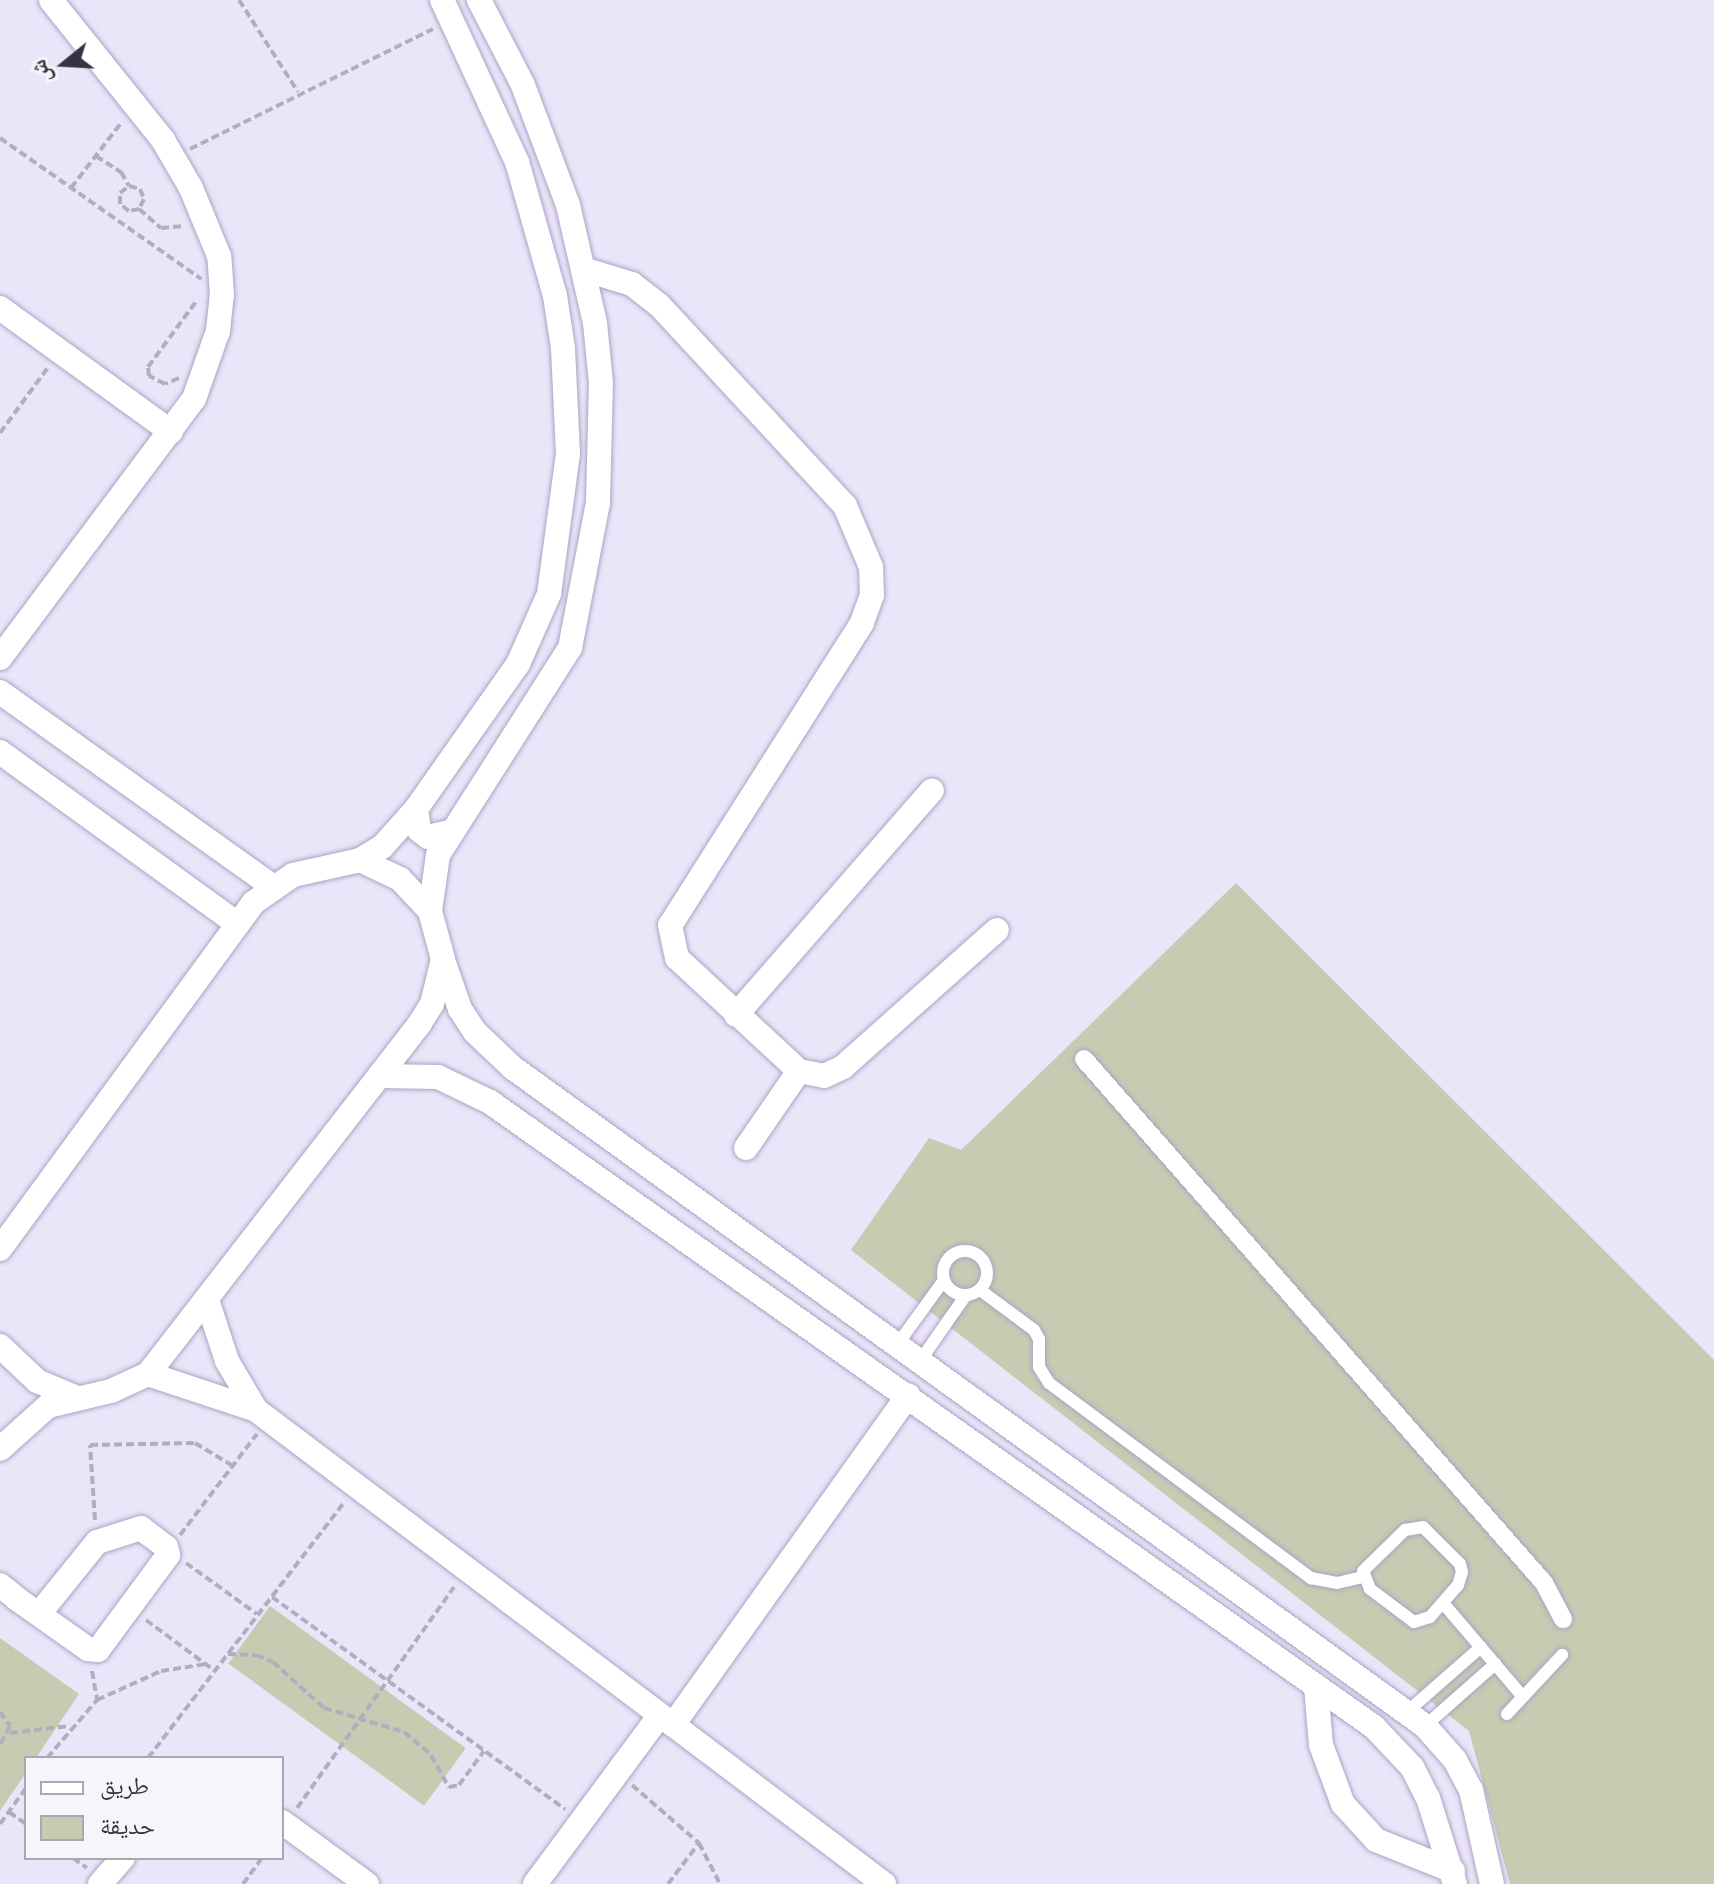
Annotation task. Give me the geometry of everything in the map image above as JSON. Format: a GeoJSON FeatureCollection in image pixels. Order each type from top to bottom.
{"type":"FeatureCollection","features":[{"type":"Feature","properties":{"kind":"street"},"geometry":{"type":"LineString","coordinates":[[0,658],[171,432],[209,366],[219,256],[208,224],[174,158],[51,0]]}},
{"type":"Feature","properties":{"kind":"street"},"geometry":{"type":"LineString","coordinates":[[479,0],[523,85],[568,205],[586,270],[601,383],[602,443],[582,605],[570,648],[449,832],[431,882],[430,911],[455,997],[475,1032],[529,1079],[1416,1718],[1455,1760],[1471,1790],[1492,1884]]}},
{"type":"Feature","properties":{"kind":"street"},"geometry":{"type":"LineString","coordinates":[[0,1249],[236,923],[273,887],[314,867],[360,860],[382,847],[416,809],[497,699],[536,629],[558,547],[568,454],[563,348],[537,224],[492,102],[447,10]]}},
{"type":"Feature","properties":{"kind":"street"},"geometry":{"type":"LineString","coordinates":[[586,270],[632,284],[659,305],[845,506],[863,537],[871,567],[872,595],[862,623],[670,925],[677,958],[799,1071],[824,1076],[843,1067],[997,930]]}},
{"type":"Feature","properties":{"kind":"street"},"geometry":{"type":"LineString","coordinates":[[0,308],[171,432]]}},
{"type":"Feature","properties":{"kind":"street"},"geometry":{"type":"LineString","coordinates":[[0,692],[273,887]]}},
{"type":"Feature","properties":{"kind":"street"},"geometry":{"type":"LineString","coordinates":[[0,752],[236,923]]}},
{"type":"Feature","properties":{"kind":"street"},"geometry":{"type":"LineString","coordinates":[[736,1015],[932,790]]}},
{"type":"Feature","properties":{"kind":"street"},"geometry":{"type":"LineString","coordinates":[[416,809],[419,830],[428,837],[449,832]]}},
{"type":"Feature","properties":{"kind":"street"},"geometry":{"type":"LineString","coordinates":[[360,860],[400,879],[430,911]]}},
{"type":"Feature","properties":{"kind":"street"},"geometry":{"type":"LineString","coordinates":[[0,1449],[27,1420],[48,1406],[132,1384],[148,1374],[381,1076],[432,1004],[443,959]]}},
{"type":"Feature","properties":{"kind":"street"},"geometry":{"type":"LineString","coordinates":[[1084,1059],[1544,1583],[1563,1619]]}},
{"type":"Feature","properties":{"kind":"street"},"geometry":{"type":"LineString","coordinates":[[746,1148],[799,1071]]}},
{"type":"Feature","properties":{"kind":"street"},"geometry":{"type":"LineString","coordinates":[[381,1076],[438,1077],[465,1087],[908,1395],[1374,1727],[1412,1767],[1442,1831],[1454,1877]]}},
{"type":"Feature","properties":{"kind":"street"},"geometry":{"type":"LineString","coordinates":[[506,1114],[529,1079]]}},
{"type":"Feature","properties":{"kind":"street"},"geometry":{"type":"LineString","coordinates":[[207,1300],[227,1361],[262,1415]]}},
{"type":"Feature","properties":{"kind":"street"},"geometry":{"type":"LineString","coordinates":[[0,1346],[37,1381],[77,1398]]}},
{"type":"Feature","properties":{"kind":"street"},"geometry":{"type":"LineString","coordinates":[[148,1374],[262,1415],[884,1884]]}},
{"type":"Feature","properties":{"kind":"street"},"geometry":{"type":"LineString","coordinates":[[535,1884],[618,1773],[667,1720],[908,1395]]}},
{"type":"Feature","properties":{"kind":"street"},"geometry":{"type":"LineString","coordinates":[[0,1585],[39,1614],[88,1649],[101,1647],[168,1551],[141,1528],[97,1542],[39,1614]]}},
{"type":"Feature","properties":{"kind":"street"},"geometry":{"type":"LineString","coordinates":[[1316,1686],[1321,1745],[1343,1804],[1376,1840],[1454,1877]]}},
{"type":"Feature","properties":{"kind":"street"},"geometry":{"type":"LineString","coordinates":[[284,1823],[367,1884]]}},
{"type":"Feature","properties":{"kind":"street"},"geometry":{"type":"LineString","coordinates":[[100,1884],[121,1860]]}},
{"type":"Feature","properties":{"kind":"lane"},"geometry":{"type":"LineString","coordinates":[[897,1345],[944,1280],[948,1259],[967,1251],[984,1263],[986,1277],[980,1290],[966,1295],[952,1292],[944,1280]]}},
{"type":"Feature","properties":{"kind":"lane"},"geometry":{"type":"LineString","coordinates":[[980,1290],[1034,1330],[1039,1339],[1039,1367],[1049,1383],[1311,1578],[1337,1583],[1363,1577]]}},
{"type":"Feature","properties":{"kind":"lane"},"geometry":{"type":"LineString","coordinates":[[920,1361],[966,1295]]}},
{"type":"Feature","properties":{"kind":"lane"},"geometry":{"type":"LineString","coordinates":[[1423,1527],[1460,1564],[1458,1585],[1443,1603],[1430,1617],[1414,1622],[1370,1589],[1363,1577],[1364,1566],[1405,1530],[1423,1527]]}},
{"type":"Feature","properties":{"kind":"lane"},"geometry":{"type":"LineString","coordinates":[[1443,1603],[1523,1697]]}},
{"type":"Feature","properties":{"kind":"lane"},"geometry":{"type":"LineString","coordinates":[[1416,1718],[1481,1647]]}},
{"type":"Feature","properties":{"kind":"lane"},"geometry":{"type":"LineString","coordinates":[[1507,1714],[1562,1655]]}},
{"type":"Feature","properties":{"kind":"lane"},"geometry":{"type":"LineString","coordinates":[[1416,1718],[1495,1664]]}},
{"type":"Feature","properties":{"kind":"path"},"geometry":{"type":"LineString","coordinates":[[239,0],[298,93]]}},
{"type":"Feature","properties":{"kind":"path"},"geometry":{"type":"LineString","coordinates":[[174,158],[447,10]]}},
{"type":"Feature","properties":{"kind":"path"},"geometry":{"type":"LineString","coordinates":[[71,188],[135,105]]}},
{"type":"Feature","properties":{"kind":"path"},"geometry":{"type":"LineString","coordinates":[[0,138],[215,290],[147,372],[165,384],[187,371]]}},
{"type":"Feature","properties":{"kind":"path"},"geometry":{"type":"LineString","coordinates":[[96,156],[121,172],[129,186],[140,189],[144,199],[139,209]]}},
{"type":"Feature","properties":{"kind":"path"},"geometry":{"type":"LineString","coordinates":[[129,186],[120,193],[120,204],[129,211],[139,209]]}},
{"type":"Feature","properties":{"kind":"path"},"geometry":{"type":"LineString","coordinates":[[139,209],[161,228],[208,224]]}},
{"type":"Feature","properties":{"kind":"path"},"geometry":{"type":"LineString","coordinates":[[0,433],[59,351]]}},
{"type":"Feature","properties":{"kind":"path"},"geometry":{"type":"LineString","coordinates":[[257,1614],[168,1551],[233,1466],[262,1415]]}},
{"type":"Feature","properties":{"kind":"path"},"geometry":{"type":"LineString","coordinates":[[97,1542],[90,1445],[195,1443],[233,1466]]}},
{"type":"Feature","properties":{"kind":"path"},"geometry":{"type":"LineString","coordinates":[[150,1756],[357,1486]]}},
{"type":"Feature","properties":{"kind":"path"},"geometry":{"type":"LineString","coordinates":[[284,1823],[467,1569]]}},
{"type":"Feature","properties":{"kind":"path"},"geometry":{"type":"LineString","coordinates":[[272,1597],[582,1821]]}},
{"type":"Feature","properties":{"kind":"path"},"geometry":{"type":"LineString","coordinates":[[129,1609],[215,1671]]}},
{"type":"Feature","properties":{"kind":"path"},"geometry":{"type":"LineString","coordinates":[[88,1649],[97,1700]]}},
{"type":"Feature","properties":{"kind":"path"},"geometry":{"type":"LineString","coordinates":[[228,1654],[256,1655],[273,1662],[324,1708],[414,1739],[449,1787],[459,1785],[484,1751]]}},
{"type":"Feature","properties":{"kind":"path"},"geometry":{"type":"LineString","coordinates":[[48,1756],[70,1726],[97,1700],[161,1671],[207,1664]]}},
{"type":"Feature","properties":{"kind":"path"},"geometry":{"type":"LineString","coordinates":[[0,1712],[8,1719],[10,1733]]}},
{"type":"Feature","properties":{"kind":"path"},"geometry":{"type":"LineString","coordinates":[[0,1745],[10,1733],[70,1726]]}},
{"type":"Feature","properties":{"kind":"path"},"geometry":{"type":"LineString","coordinates":[[618,1773],[699,1843],[720,1884]]}},
{"type":"Feature","properties":{"kind":"path"},"geometry":{"type":"LineString","coordinates":[[0,1824],[24,1791]]}},
{"type":"Feature","properties":{"kind":"path"},"geometry":{"type":"LineString","coordinates":[[9,1812],[24,1823]]}},
{"type":"Feature","properties":{"kind":"path"},"geometry":{"type":"LineString","coordinates":[[668,1884],[699,1843]]}},
{"type":"Feature","properties":{"kind":"path"},"geometry":{"type":"LineString","coordinates":[[243,1884],[261,1860]]}},
{"type":"Feature","properties":{"kind":"green space"},"geometry":{"type":"Polygon","coordinates":[[[1236,883],[1714,1360],[1714,1884],[1510,1884],[1469,1731],[851,1250],[929,1138],[961,1150],[1236,883]]]}},
{"type":"Feature","properties":{"kind":"green space"},"geometry":{"type":"Polygon","coordinates":[[[270,1606],[466,1748],[424,1806],[228,1663],[270,1606]]]}},
{"type":"Feature","properties":{"kind":"green space"},"geometry":{"type":"Polygon","coordinates":[[[0,1638],[79,1694],[37,1756],[24,1756],[24,1776],[0,1811],[0,1638]]]}}]}
